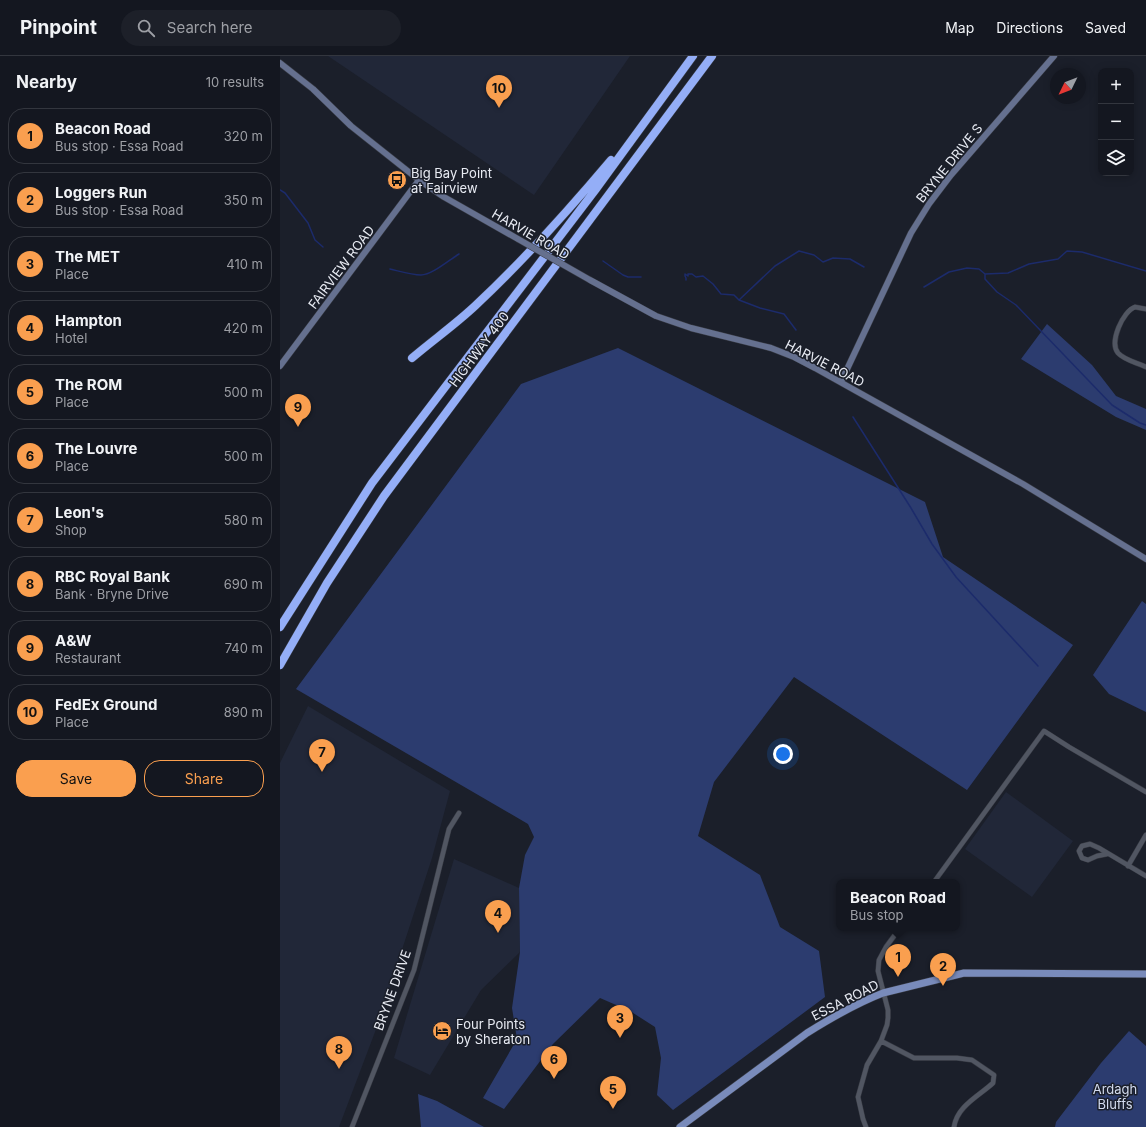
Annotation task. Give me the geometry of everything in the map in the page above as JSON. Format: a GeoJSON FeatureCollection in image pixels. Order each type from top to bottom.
{"type":"FeatureCollection","features":[{"type":"Feature","properties":{"kind":"highway","name":"HIGHWAY 400"},"geometry":{"type":"LineString","coordinates":[[280,627],[372,483],[632,140],[693,56]]}},
{"type":"Feature","properties":{"kind":"highway","name":"HIGHWAY 400"},"geometry":{"type":"LineString","coordinates":[[280,665],[327,583],[384,496],[712,56]]}},
{"type":"Feature","properties":{"kind":"highway"},"geometry":{"type":"LineString","coordinates":[[412,358],[481,301],[542,240],[613,158],[632,140]]}},
{"type":"Feature","properties":{"kind":"main road","name":"ESSA ROAD"},"geometry":{"type":"LineString","coordinates":[[680,1127],[807,1033],[826,1021],[883,993],[964,973],[1146,974]]}},
{"type":"Feature","properties":{"kind":"street","name":"BRYNE DRIVE S"},"geometry":{"type":"LineString","coordinates":[[841,382],[911,233],[929,204],[951,175],[1054,56]]}},
{"type":"Feature","properties":{"kind":"street","name":"HARVIE ROAD"},"geometry":{"type":"LineString","coordinates":[[280,63],[313,89],[351,126],[419,180],[444,197],[656,316],[691,328],[771,348],[794,357],[1023,484],[1146,559]]}},
{"type":"Feature","properties":{"kind":"street","name":"FAIRVIEW ROAD"},"geometry":{"type":"LineString","coordinates":[[280,366],[419,180]]}},
{"type":"Feature","properties":{"kind":"street"},"geometry":{"type":"LineString","coordinates":[[1146,309],[1135,306],[1128,310],[1119,327],[1114,344],[1120,355],[1146,367]]}},
{"type":"Feature","properties":{"kind":"street"},"geometry":{"type":"LineString","coordinates":[[936,879],[1044,731],[1146,792]]}},
{"type":"Feature","properties":{"kind":"street","name":"BRYNE DRIVE"},"geometry":{"type":"LineString","coordinates":[[352,1127],[414,970],[449,829],[459,813]]}},
{"type":"Feature","properties":{"kind":"street"},"geometry":{"type":"LineString","coordinates":[[1128,866],[1146,835]]}},
{"type":"Feature","properties":{"kind":"street"},"geometry":{"type":"LineString","coordinates":[[1108,854],[1097,856],[1088,860],[1082,858],[1079,852],[1082,846],[1090,844],[1108,854],[1146,876]]}},
{"type":"Feature","properties":{"kind":"street"},"geometry":{"type":"LineString","coordinates":[[866,1127],[858,1097],[867,1065],[881,1041],[888,1018],[878,971],[879,960],[898,931]]}},
{"type":"Feature","properties":{"kind":"street"},"geometry":{"type":"LineString","coordinates":[[881,1041],[914,1058],[957,1058],[972,1060],[994,1074],[993,1083],[960,1111],[954,1127]]}},
{"type":"Feature","properties":{"kind":"shaded area"},"geometry":{"type":"Polygon","coordinates":[[[328,56],[630,56],[534,195],[328,56]]]}},
{"type":"Feature","properties":{"kind":"shaded area"},"geometry":{"type":"Polygon","coordinates":[[[308,706],[450,791],[432,858],[375,1032],[339,1127],[280,1127],[280,763],[308,706]]]}},
{"type":"Feature","properties":{"kind":"shaded area"},"geometry":{"type":"Polygon","coordinates":[[[1006,792],[1073,841],[1032,897],[965,849],[1006,792]]]}},
{"type":"Feature","properties":{"kind":"shaded area"},"geometry":{"type":"Polygon","coordinates":[[[454,859],[519,888],[520,952],[481,990],[430,1075],[394,1058],[454,859]]]}},
{"type":"Feature","properties":{"kind":"green space"},"geometry":{"type":"Polygon","coordinates":[[[1047,324],[1092,365],[1116,396],[1146,409],[1146,430],[1116,417],[1021,359],[1047,324]]]}},
{"type":"Feature","properties":{"kind":"green space"},"geometry":{"type":"Polygon","coordinates":[[[618,348],[925,502],[943,557],[1073,645],[967,790],[794,677],[714,782],[698,836],[760,875],[780,927],[819,951],[825,997],[673,1110],[657,1095],[661,1058],[655,1027],[630,1011],[600,998],[553,1044],[504,1109],[483,1098],[517,1039],[512,1008],[520,952],[519,888],[525,855],[534,837],[528,824],[296,689],[521,384],[618,348]]]}},
{"type":"Feature","properties":{"kind":"green space"},"geometry":{"type":"Polygon","coordinates":[[[1142,601],[1146,604],[1146,712],[1109,694],[1093,675],[1142,601]]]}},
{"type":"Feature","properties":{"kind":"green space","name":"Ardagh Bluffs"},"geometry":{"type":"Polygon","coordinates":[[[1129,1031],[1146,1046],[1146,1127],[1055,1127],[1056,1122],[1101,1063],[1129,1031]]]}},
{"type":"Feature","properties":{"kind":"green space"},"geometry":{"type":"Polygon","coordinates":[[[418,1094],[437,1101],[484,1127],[421,1127],[418,1094]]]}},
{"type":"Feature","properties":{"kind":"waterway"},"geometry":{"type":"LineString","coordinates":[[280,190],[285,193],[308,223],[315,240],[323,247]]}},
{"type":"Feature","properties":{"kind":"waterway"},"geometry":{"type":"LineString","coordinates":[[739,300],[775,266],[799,251],[814,255],[823,262],[833,258],[850,259],[864,267]]}},
{"type":"Feature","properties":{"kind":"waterway"},"geometry":{"type":"LineString","coordinates":[[924,287],[949,272],[967,268],[979,269],[985,274],[1008,273],[1029,264],[1058,259],[1067,251],[1082,252],[1146,271]]}},
{"type":"Feature","properties":{"kind":"waterway"},"geometry":{"type":"LineString","coordinates":[[390,269],[421,275],[430,273],[459,254]]}},
{"type":"Feature","properties":{"kind":"waterway"},"geometry":{"type":"LineString","coordinates":[[603,261],[623,275],[628,277],[641,277]]}},
{"type":"Feature","properties":{"kind":"waterway"},"geometry":{"type":"LineString","coordinates":[[686,280],[685,274],[688,276],[688,274],[692,274],[696,277],[703,276],[713,284],[721,294],[734,295],[739,300],[760,308],[784,314],[796,330]]}},
{"type":"Feature","properties":{"kind":"waterway"},"geometry":{"type":"LineString","coordinates":[[985,274],[985,279],[997,292],[1016,305],[1112,405],[1140,423],[1146,425]]}},
{"type":"Feature","properties":{"kind":"waterway"},"geometry":{"type":"LineString","coordinates":[[853,417],[932,544],[956,577],[1038,666]]}},
{"type":"Feature","properties":{"kind":"place","name":"FedEx Ground"},"geometry":{"type":"Point","coordinates":[499,108]}},
{"type":"Feature","properties":{"kind":"place","name":"Big Bay Point at Fairview"},"geometry":{"type":"Point","coordinates":[397,180]}},
{"type":"Feature","properties":{"kind":"place","name":"A&W"},"geometry":{"type":"Point","coordinates":[298,427]}},
{"type":"Feature","properties":{"kind":"place","name":"Leon's"},"geometry":{"type":"Point","coordinates":[322,772]}},
{"type":"Feature","properties":{"kind":"place","name":"Hampton"},"geometry":{"type":"Point","coordinates":[498,933]}},
{"type":"Feature","properties":{"kind":"place","name":"Beacon Road"},"geometry":{"type":"Point","coordinates":[898,977]}},
{"type":"Feature","properties":{"kind":"place","name":"Loggers Run"},"geometry":{"type":"Point","coordinates":[943,986]}},
{"type":"Feature","properties":{"kind":"place","name":"Four Points by Sheraton"},"geometry":{"type":"Point","coordinates":[442,1031]}},
{"type":"Feature","properties":{"kind":"place","name":"The MET"},"geometry":{"type":"Point","coordinates":[620,1038]}},
{"type":"Feature","properties":{"kind":"place","name":"RBC Royal Bank"},"geometry":{"type":"Point","coordinates":[339,1069]}},
{"type":"Feature","properties":{"kind":"place","name":"The Louvre"},"geometry":{"type":"Point","coordinates":[554,1079]}},
{"type":"Feature","properties":{"kind":"place","name":"The ROM"},"geometry":{"type":"Point","coordinates":[613,1109]}}]}
